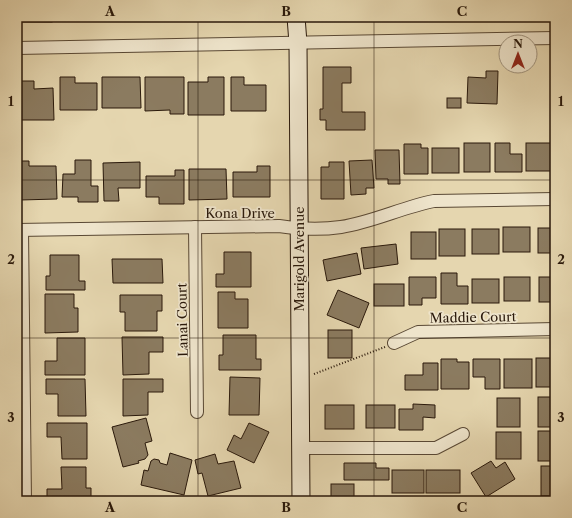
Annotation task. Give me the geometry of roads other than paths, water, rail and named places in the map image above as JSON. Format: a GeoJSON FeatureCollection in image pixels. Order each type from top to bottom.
{"type":"FeatureCollection","features":[{"type":"Feature","properties":{"kind":"street","name":"Marigold Avenue"},"geometry":{"type":"LineString","coordinates":[[296,17],[298,43],[301,501]]}},
{"type":"Feature","properties":{"kind":"street"},"geometry":{"type":"LineString","coordinates":[[17,48],[555,38]]}},
{"type":"Feature","properties":{"kind":"street","name":"Kona Drive"},"geometry":{"type":"LineString","coordinates":[[19,230],[279,226],[299,229],[341,227],[434,201],[555,199]]}},
{"type":"Feature","properties":{"kind":"street","name":"Lanai Court"},"geometry":{"type":"LineString","coordinates":[[195,227],[197,412]]}},
{"type":"Feature","properties":{"kind":"street"},"geometry":{"type":"LineString","coordinates":[[19,230],[25,501]]}},
{"type":"Feature","properties":{"kind":"street","name":"Maddie Court"},"geometry":{"type":"LineString","coordinates":[[394,343],[418,332],[555,329]]}},
{"type":"Feature","properties":{"kind":"street"},"geometry":{"type":"LineString","coordinates":[[300,448],[436,448],[463,434]]}}]}
